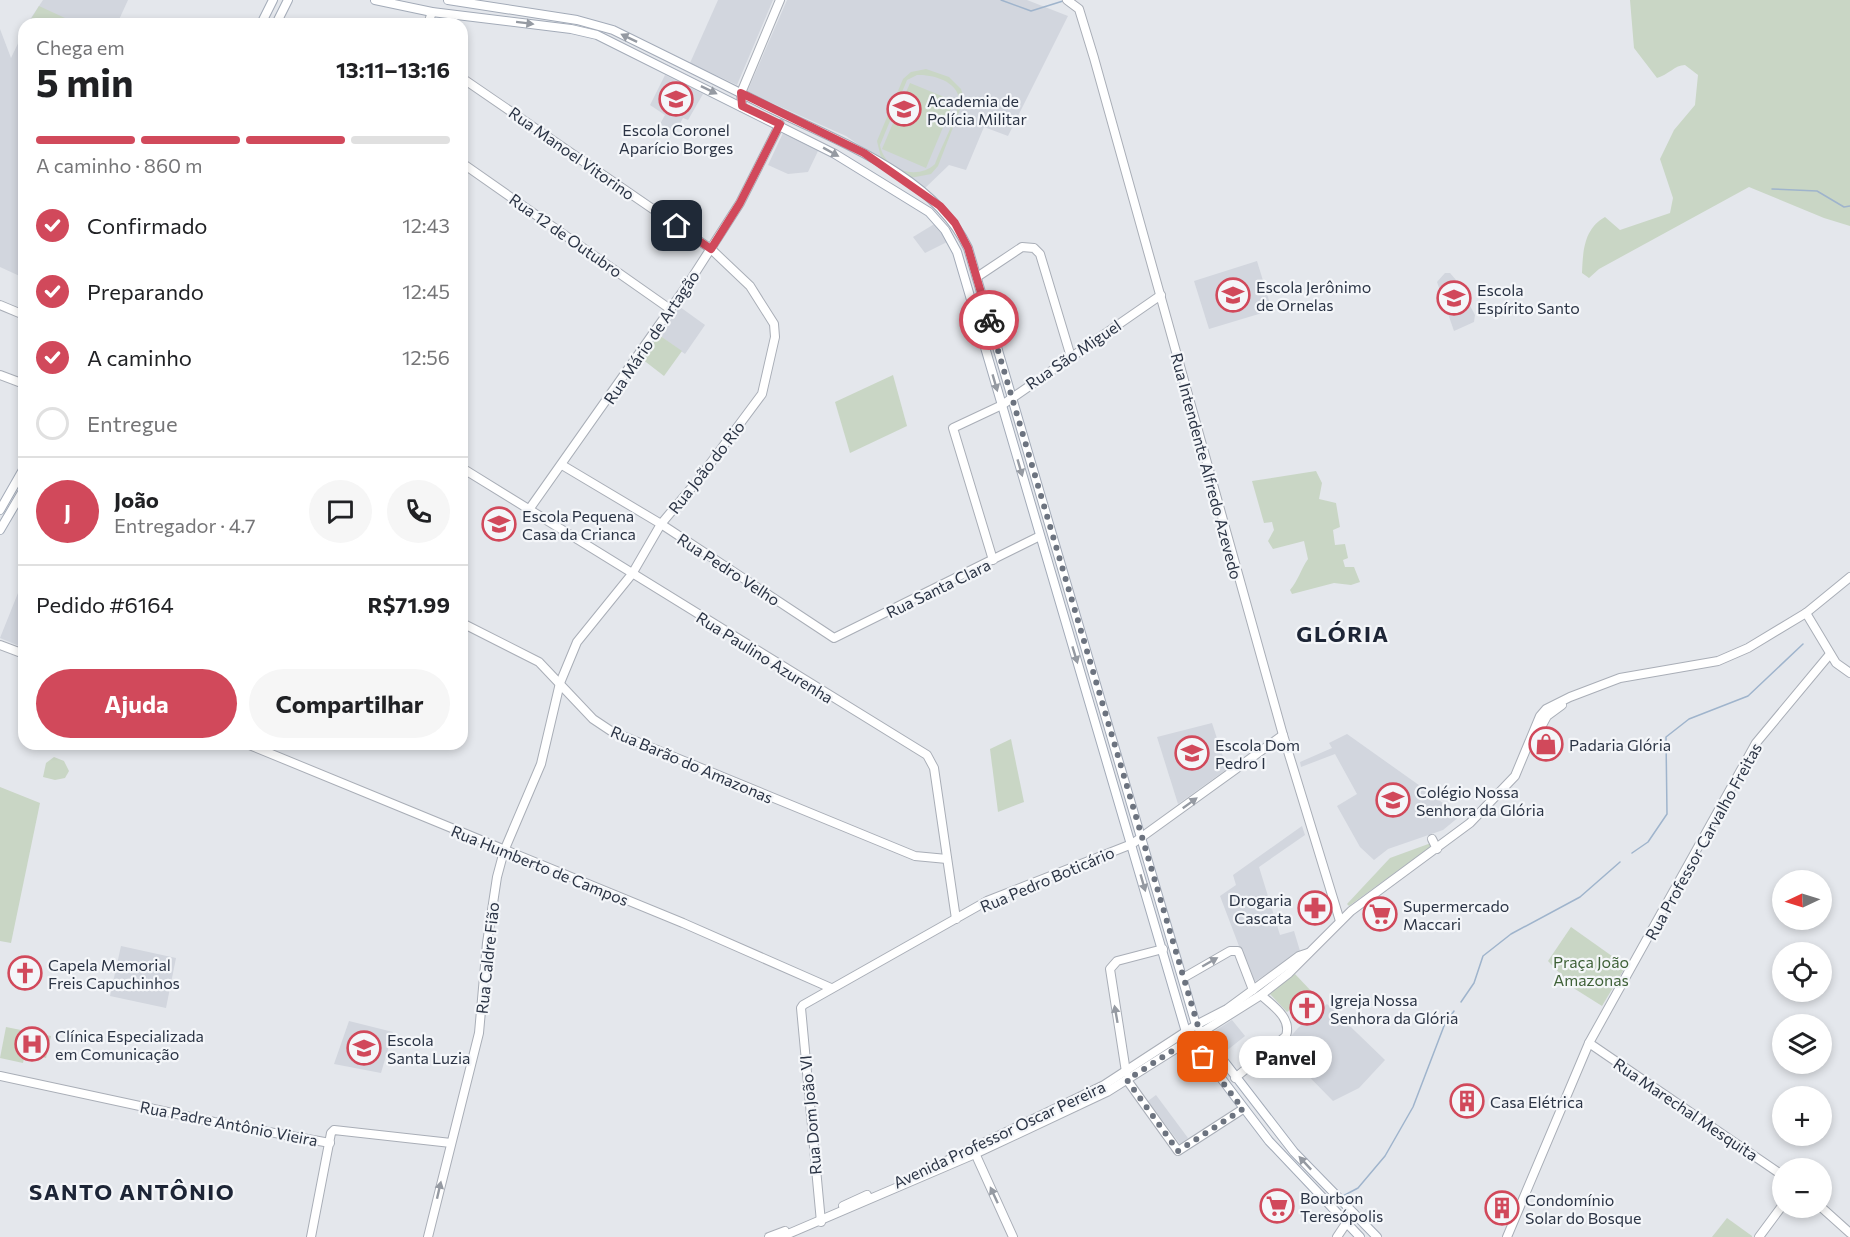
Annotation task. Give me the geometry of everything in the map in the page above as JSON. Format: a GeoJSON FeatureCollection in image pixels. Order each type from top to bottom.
{"type":"FeatureCollection","features":[{"type":"Feature","properties":{"kind":"main road"},"geometry":{"type":"LineString","coordinates":[[264,18],[273,0]]}},
{"type":"Feature","properties":{"kind":"main road"},"geometry":{"type":"LineString","coordinates":[[279,18],[288,0]]}},
{"type":"Feature","properties":{"kind":"main road"},"geometry":{"type":"LineString","coordinates":[[375,0],[432,12],[571,29],[597,35],[780,124],[867,172],[929,212],[938,221],[957,252],[1188,1036],[1243,1109],[1296,1172],[1359,1236]]}},
{"type":"Feature","properties":{"kind":"main road"},"geometry":{"type":"LineString","coordinates":[[392,0],[463,15]]}},
{"type":"Feature","properties":{"kind":"main road"},"geometry":{"type":"LineString","coordinates":[[439,0],[473,4]]}},
{"type":"Feature","properties":{"kind":"main road"},"geometry":{"type":"LineString","coordinates":[[448,0],[596,24],[841,141],[933,200],[955,223],[968,248],[977,277],[1198,1029],[1294,1152],[1377,1237]]}},
{"type":"Feature","properties":{"kind":"main road"},"geometry":{"type":"LineString","coordinates":[[0,510],[18,478]]}},
{"type":"Feature","properties":{"kind":"main road"},"geometry":{"type":"LineString","coordinates":[[0,530],[18,499]]}},
{"type":"Feature","properties":{"kind":"street"},"geometry":{"type":"LineString","coordinates":[[742,106],[741,93],[780,0]]}},
{"type":"Feature","properties":{"kind":"street","name":"Rua Intendente Alfredo Azevedo"},"geometry":{"type":"LineString","coordinates":[[1068,1],[1079,9],[1283,735],[1340,921]]}},
{"type":"Feature","properties":{"kind":"street"},"geometry":{"type":"LineString","coordinates":[[430,18],[432,12]]}},
{"type":"Feature","properties":{"kind":"street","name":"Rua Manoel Vitorino"},"geometry":{"type":"LineString","coordinates":[[468,82],[711,249]]}},
{"type":"Feature","properties":{"kind":"street","name":"Rua Mário de Artagão"},"geometry":{"type":"LineString","coordinates":[[528,510],[562,465],[711,249],[740,203],[780,124]]}},
{"type":"Feature","properties":{"kind":"street","name":"Rua 12 de Outubro"},"geometry":{"type":"LineString","coordinates":[[468,167],[670,309]]}},
{"type":"Feature","properties":{"kind":"street"},"geometry":{"type":"LineString","coordinates":[[977,277],[1022,247],[1034,248],[1040,254],[1071,357]]}},
{"type":"Feature","properties":{"kind":"street","name":"Rua João do Rio"},"geometry":{"type":"LineString","coordinates":[[560,683],[577,642],[632,574],[661,524],[698,480],[762,394],[775,337],[774,324],[750,286],[711,249]]}},
{"type":"Feature","properties":{"kind":"street","name":"Rua São Miguel"},"geometry":{"type":"LineString","coordinates":[[993,560],[953,428],[1002,405],[1161,295]]}},
{"type":"Feature","properties":{"kind":"street"},"geometry":{"type":"LineString","coordinates":[[0,305],[18,312]]}},
{"type":"Feature","properties":{"kind":"street"},"geometry":{"type":"LineString","coordinates":[[0,375],[18,382]]}},
{"type":"Feature","properties":{"kind":"street","name":"Rua Pedro Velho"},"geometry":{"type":"LineString","coordinates":[[562,465],[661,524],[834,638]]}},
{"type":"Feature","properties":{"kind":"street","name":"Rua Paulino Azurenha"},"geometry":{"type":"LineString","coordinates":[[468,472],[927,755],[934,768],[956,919]]}},
{"type":"Feature","properties":{"kind":"street","name":"Rua Santa Clara"},"geometry":{"type":"LineString","coordinates":[[834,638],[1040,536]]}},
{"type":"Feature","properties":{"kind":"street","name":"Avenida Professor Oscar Pereira"},"geometry":{"type":"LineString","coordinates":[[782,1237],[974,1151],[1126,1076],[1188,1036],[1206,1021],[1257,993],[1299,956],[1308,953],[1351,911],[1470,823],[1515,776],[1542,712],[1569,697],[1620,678],[1718,661],[1748,648],[1806,613],[1850,577]]}},
{"type":"Feature","properties":{"kind":"street"},"geometry":{"type":"LineString","coordinates":[[1806,613],[1830,654],[1842,668],[1850,673]]}},
{"type":"Feature","properties":{"kind":"street","name":"Rua Barão do Amazonas"},"geometry":{"type":"LineString","coordinates":[[468,626],[539,662],[592,719],[610,731],[915,856],[946,859]]}},
{"type":"Feature","properties":{"kind":"street"},"geometry":{"type":"LineString","coordinates":[[0,645],[18,652]]}},
{"type":"Feature","properties":{"kind":"street","name":"Rua Professor Carvalho Freitas"},"geometry":{"type":"LineString","coordinates":[[1508,1237],[1589,1043],[1756,743],[1830,654]]}},
{"type":"Feature","properties":{"kind":"street","name":"Rua Caldre Fião"},"geometry":{"type":"LineString","coordinates":[[428,1237],[479,1033],[496,877],[504,852],[538,773],[560,683]]}},
{"type":"Feature","properties":{"kind":"street","name":"Avenida Professor Oscar Pereira"},"geometry":{"type":"LineString","coordinates":[[1521,765],[1528,758],[1547,716],[1587,691]]}},
{"type":"Feature","properties":{"kind":"street"},"geometry":{"type":"LineString","coordinates":[[1540,728],[1542,712]]}},
{"type":"Feature","properties":{"kind":"street","name":"Rua Pedro Boticário"},"geometry":{"type":"LineString","coordinates":[[801,1008],[831,988],[1003,894],[1131,844],[1283,735]]}},
{"type":"Feature","properties":{"kind":"street","name":"Rua Humberto de Campos"},"geometry":{"type":"LineString","coordinates":[[262,750],[504,852],[683,923],[831,988]]}},
{"type":"Feature","properties":{"kind":"street"},"geometry":{"type":"LineString","coordinates":[[1432,839],[1437,849]]}},
{"type":"Feature","properties":{"kind":"street"},"geometry":{"type":"LineString","coordinates":[[1345,902],[1351,911]]}},
{"type":"Feature","properties":{"kind":"street"},"geometry":{"type":"LineString","coordinates":[[1163,949],[1117,962],[1110,969],[1126,1076],[1178,1151],[1243,1109]]}},
{"type":"Feature","properties":{"kind":"street"},"geometry":{"type":"LineString","coordinates":[[1183,978],[1230,951],[1238,951],[1257,993],[1287,1021],[1286,1036],[1235,1078]]}},
{"type":"Feature","properties":{"kind":"street","name":"Rua Dom João VI"},"geometry":{"type":"LineString","coordinates":[[801,1008],[820,1219]]}},
{"type":"Feature","properties":{"kind":"street","name":"Rua Marechal Mesquita"},"geometry":{"type":"LineString","coordinates":[[1589,1043],[1772,1168]]}},
{"type":"Feature","properties":{"kind":"street","name":"Rua Padre Antônio Vieira"},"geometry":{"type":"LineString","coordinates":[[0,1076],[213,1122],[330,1143],[334,1130],[451,1143]]}},
{"type":"Feature","properties":{"kind":"street"},"geometry":{"type":"LineString","coordinates":[[311,1237],[330,1143]]}},
{"type":"Feature","properties":{"kind":"street"},"geometry":{"type":"LineString","coordinates":[[974,1151],[1013,1237]]}},
{"type":"Feature","properties":{"kind":"street"},"geometry":{"type":"LineString","coordinates":[[1337,1237],[1353,1213]]}},
{"type":"Feature","properties":{"kind":"street"},"geometry":{"type":"LineString","coordinates":[[1337,1237],[1338,1214]]}},
{"type":"Feature","properties":{"kind":"street"},"geometry":{"type":"LineString","coordinates":[[1832,1217],[1850,1233]]}},
{"type":"Feature","properties":{"kind":"street"},"geometry":{"type":"LineString","coordinates":[[1759,1237],[1773,1218]]}},
{"type":"Feature","properties":{"kind":"street"},"geometry":{"type":"LineString","coordinates":[[806,1225],[810,1237]]}},
{"type":"Feature","properties":{"kind":"street","name":"Avenida Professor Oscar Pereira"},"geometry":{"type":"LineString","coordinates":[[769,1237],[806,1225]]}},
{"type":"Feature","properties":{"kind":"street"},"geometry":{"type":"LineString","coordinates":[[1337,1237],[1359,1236]]}},
{"type":"Feature","properties":{"kind":"shaded area"},"geometry":{"type":"Polygon","coordinates":[[[43,0],[128,0],[120,18],[31,18],[43,0]]]}},
{"type":"Feature","properties":{"kind":"shaded area"},"geometry":{"type":"Polygon","coordinates":[[[718,0],[773,0],[737,85],[690,63],[718,0]]]}},
{"type":"Feature","properties":{"kind":"shaded area","name":"Academia de Polícia Militar"},"geometry":{"type":"Polygon","coordinates":[[[787,0],[1027,0],[1068,16],[1008,136],[984,127],[966,170],[949,165],[924,189],[846,136],[747,92],[787,0]]]}},
{"type":"Feature","properties":{"kind":"shaded area"},"geometry":{"type":"Polygon","coordinates":[[[0,29],[11,58],[18,43],[18,275],[0,267],[0,29]]]}},
{"type":"Feature","properties":{"kind":"shaded area","name":"Escola Coronel Aparício Borges"},"geometry":{"type":"Polygon","coordinates":[[[665,75],[703,94],[688,120],[683,118],[675,133],[660,124],[665,115],[650,105],[665,75]]]}},
{"type":"Feature","properties":{"kind":"shaded area"},"geometry":{"type":"Polygon","coordinates":[[[783,133],[818,151],[808,172],[788,174],[768,165],[783,133]]]}},
{"type":"Feature","properties":{"kind":"shaded area"},"geometry":{"type":"Polygon","coordinates":[[[936,223],[947,242],[925,253],[913,237],[936,223]]]}},
{"type":"Feature","properties":{"kind":"shaded area","name":"Escola Jerônimo de Ornelas"},"geometry":{"type":"Polygon","coordinates":[[[1257,261],[1272,310],[1209,329],[1194,281],[1257,261]]]}},
{"type":"Feature","properties":{"kind":"shaded area","name":"Escola Espírito Santo"},"geometry":{"type":"Polygon","coordinates":[[[1445,273],[1450,273],[1456,280],[1475,315],[1474,322],[1454,331],[1437,282],[1445,273]]]}},
{"type":"Feature","properties":{"kind":"shaded area"},"geometry":{"type":"Polygon","coordinates":[[[680,307],[705,325],[685,354],[659,335],[680,307]]]}},
{"type":"Feature","properties":{"kind":"shaded area"},"geometry":{"type":"Polygon","coordinates":[[[18,593],[18,646],[0,638],[18,593]]]}},
{"type":"Feature","properties":{"kind":"shaded area","name":"Escola Dom Pedro I"},"geometry":{"type":"Polygon","coordinates":[[[1212,723],[1227,769],[1178,804],[1157,737],[1212,723]]]}},
{"type":"Feature","properties":{"kind":"shaded area","name":"Colégio Nossa Senhora da Glória"},"geometry":{"type":"Polygon","coordinates":[[[1347,734],[1460,816],[1443,830],[1388,849],[1374,860],[1360,847],[1337,806],[1357,794],[1335,754],[1301,767],[1300,762],[1332,748],[1329,743],[1347,734]]]}},
{"type":"Feature","properties":{"kind":"shaded area"},"geometry":{"type":"Polygon","coordinates":[[[1302,826],[1305,835],[1259,867],[1280,935],[1294,931],[1300,951],[1253,983],[1220,896],[1236,885],[1233,875],[1302,826]]]}},
{"type":"Feature","properties":{"kind":"shaded area"},"geometry":{"type":"Polygon","coordinates":[[[121,946],[176,958],[166,1008],[110,996],[121,946]]]}},
{"type":"Feature","properties":{"kind":"shaded area"},"geometry":{"type":"Polygon","coordinates":[[[1327,1004],[1385,1060],[1359,1088],[1333,1101],[1281,1048],[1298,1028],[1327,1004]]]}},
{"type":"Feature","properties":{"kind":"shaded area"},"geometry":{"type":"Polygon","coordinates":[[[1232,1020],[1245,1036],[1225,1052],[1210,1034],[1232,1020]]]}},
{"type":"Feature","properties":{"kind":"shaded area","name":"Escola Santa Luzia"},"geometry":{"type":"Polygon","coordinates":[[[349,1021],[393,1032],[381,1073],[334,1064],[349,1021]]]}},
{"type":"Feature","properties":{"kind":"shaded area"},"geometry":{"type":"Polygon","coordinates":[[[1156,1095],[1188,1138],[1180,1144],[1148,1101],[1156,1095]]]}},
{"type":"Feature","properties":{"kind":"green space"},"geometry":{"type":"Polygon","coordinates":[[[1630,0],[1850,0],[1850,226],[1824,218],[1749,187],[1599,269],[1589,278],[1582,273],[1586,241],[1593,228],[1605,217],[1620,230],[1670,213],[1673,198],[1660,159],[1674,130],[1695,105],[1698,75],[1685,65],[1657,78],[1634,48],[1630,0]]]}},
{"type":"Feature","properties":{"kind":"green space"},"geometry":{"type":"Polygon","coordinates":[[[39,6],[65,18],[32,18],[39,6]]]}},
{"type":"Feature","properties":{"kind":"green space"},"geometry":{"type":"Polygon","coordinates":[[[926,69],[949,77],[961,89],[964,99],[938,166],[931,174],[910,178],[882,162],[877,141],[903,79],[911,72],[926,69]],[[923,75],[907,80],[880,145],[888,161],[902,170],[911,172],[928,169],[935,164],[959,103],[956,90],[951,85],[938,78],[923,75]]]}},
{"type":"Feature","properties":{"kind":"green space"},"geometry":{"type":"Polygon","coordinates":[[[910,83],[954,101],[926,168],[882,149],[910,83]]]}},
{"type":"Feature","properties":{"kind":"green space"},"geometry":{"type":"Polygon","coordinates":[[[659,335],[682,351],[664,376],[642,359],[659,335]]]}},
{"type":"Feature","properties":{"kind":"green space"},"geometry":{"type":"Polygon","coordinates":[[[893,375],[907,426],[850,453],[835,402],[893,375]]]}},
{"type":"Feature","properties":{"kind":"green space"},"geometry":{"type":"Polygon","coordinates":[[[1316,471],[1322,483],[1319,499],[1336,503],[1340,527],[1333,530],[1335,545],[1345,544],[1348,558],[1343,560],[1345,567],[1354,567],[1360,582],[1351,585],[1334,583],[1292,594],[1290,590],[1308,559],[1304,541],[1273,549],[1268,541],[1274,530],[1272,522],[1264,523],[1252,481],[1316,471]]]}},
{"type":"Feature","properties":{"kind":"green space"},"geometry":{"type":"Polygon","coordinates":[[[1011,739],[1024,802],[998,812],[990,749],[1011,739]]]}},
{"type":"Feature","properties":{"kind":"green space"},"geometry":{"type":"Polygon","coordinates":[[[54,757],[64,761],[69,771],[65,778],[55,780],[43,777],[46,763],[54,757]]]}},
{"type":"Feature","properties":{"kind":"green space"},"geometry":{"type":"Polygon","coordinates":[[[0,787],[40,803],[11,943],[0,941],[0,787]]]}},
{"type":"Feature","properties":{"kind":"green space"},"geometry":{"type":"Polygon","coordinates":[[[1431,843],[1433,845],[1349,906],[1347,904],[1390,858],[1431,843]]]}},
{"type":"Feature","properties":{"kind":"green space","name":"Praça João Amazonas"},"geometry":{"type":"Polygon","coordinates":[[[1571,927],[1626,966],[1602,1006],[1575,989],[1548,961],[1571,927]]]}},
{"type":"Feature","properties":{"kind":"green space"},"geometry":{"type":"Polygon","coordinates":[[[1295,974],[1313,993],[1287,1012],[1269,993],[1295,974]]]}},
{"type":"Feature","properties":{"kind":"green space"},"geometry":{"type":"Polygon","coordinates":[[[6,1027],[51,1036],[46,1058],[25,1054],[23,1063],[0,1058],[6,1027]]]}},
{"type":"Feature","properties":{"kind":"green space"},"geometry":{"type":"Polygon","coordinates":[[[1727,1218],[1752,1236],[1752,1237],[1712,1237],[1727,1218]]]}},
{"type":"Feature","properties":{"kind":"waterway"},"geometry":{"type":"LineString","coordinates":[[1001,0],[1031,11],[1063,1]]}},
{"type":"Feature","properties":{"kind":"waterway"},"geometry":{"type":"LineString","coordinates":[[1772,189],[1817,191],[1844,207],[1850,206]]}},
{"type":"Feature","properties":{"kind":"waterway"},"geometry":{"type":"LineString","coordinates":[[1632,853],[1648,842],[1667,814],[1666,737],[1689,719],[1748,696],[1803,644]]}},
{"type":"Feature","properties":{"kind":"waterway"},"geometry":{"type":"LineString","coordinates":[[1461,1002],[1474,983],[1483,956],[1511,934],[1580,897],[1620,862]]}},
{"type":"Feature","properties":{"kind":"waterway"},"geometry":{"type":"LineString","coordinates":[[1343,1196],[1358,1188],[1385,1156],[1413,1107],[1444,1026],[1454,1011]]}},
{"type":"Feature","properties":{"kind":"way so far"},"geometry":{"type":"LineString","coordinates":[[989,320],[1200,1033],[1127,1080],[1178,1151],[1243,1109],[1203,1057]]}},
{"type":"Feature","properties":{"kind":"place","name":"Escola Coronel Aparício Borges"},"geometry":{"type":"Point","coordinates":[676,99]}},
{"type":"Feature","properties":{"kind":"place","name":"Academia de Polícia Militar"},"geometry":{"type":"Point","coordinates":[904,109]}},
{"type":"Feature","properties":{"kind":"place","name":"Escola Jerônimo de Ornelas"},"geometry":{"type":"Point","coordinates":[1233,295]}},
{"type":"Feature","properties":{"kind":"place","name":"Escola Espírito Santo"},"geometry":{"type":"Point","coordinates":[1454,298]}},
{"type":"Feature","properties":{"kind":"place","name":"Escola Pequena Casa da Crianca"},"geometry":{"type":"Point","coordinates":[499,524]}},
{"type":"Feature","properties":{"kind":"place","name":"Padaria Glória"},"geometry":{"type":"Point","coordinates":[1546,744]}},
{"type":"Feature","properties":{"kind":"place","name":"Escola Dom Pedro I"},"geometry":{"type":"Point","coordinates":[1192,753]}},
{"type":"Feature","properties":{"kind":"place","name":"Colégio Nossa Senhora da Glória"},"geometry":{"type":"Point","coordinates":[1393,800]}},
{"type":"Feature","properties":{"kind":"place","name":"Drogaria Cascata"},"geometry":{"type":"Point","coordinates":[1315,908]}},
{"type":"Feature","properties":{"kind":"place","name":"Supermercado Maccari"},"geometry":{"type":"Point","coordinates":[1380,914]}},
{"type":"Feature","properties":{"kind":"place","name":"Capela Memorial Freis Capuchinhos"},"geometry":{"type":"Point","coordinates":[25,973]}},
{"type":"Feature","properties":{"kind":"place","name":"Igreja Nossa Senhora da Glória"},"geometry":{"type":"Point","coordinates":[1307,1008]}},
{"type":"Feature","properties":{"kind":"place","name":"Clínica Especializada em Comunicação"},"geometry":{"type":"Point","coordinates":[32,1044]}},
{"type":"Feature","properties":{"kind":"place","name":"Escola Santa Luzia"},"geometry":{"type":"Point","coordinates":[364,1048]}},
{"type":"Feature","properties":{"kind":"place","name":"Panvel"},"geometry":{"type":"Point","coordinates":[1203,1057]}},
{"type":"Feature","properties":{"kind":"place","name":"Casa Elétrica"},"geometry":{"type":"Point","coordinates":[1467,1101]}},
{"type":"Feature","properties":{"kind":"place","name":"Bourbon Teresópolis"},"geometry":{"type":"Point","coordinates":[1277,1206]}},
{"type":"Feature","properties":{"kind":"place","name":"Condomínio Solar do Bosque"},"geometry":{"type":"Point","coordinates":[1502,1208]}},
{"type":"Feature","properties":{"kind":"district","name":"GLÓRIA"},"geometry":{"type":"Point","coordinates":[1343,633]}},
{"type":"Feature","properties":{"kind":"district","name":"SANTO ANTÔNIO"},"geometry":{"type":"Point","coordinates":[132,1191]}},
{"type":"Feature","properties":{"kind":"route"},"geometry":{"type":"LineString","coordinates":[[677,226],[711,249],[740,203],[780,124],[742,106],[741,93],[864,153],[909,182],[940,206],[955,223],[968,248],[989,320]]}}]}
